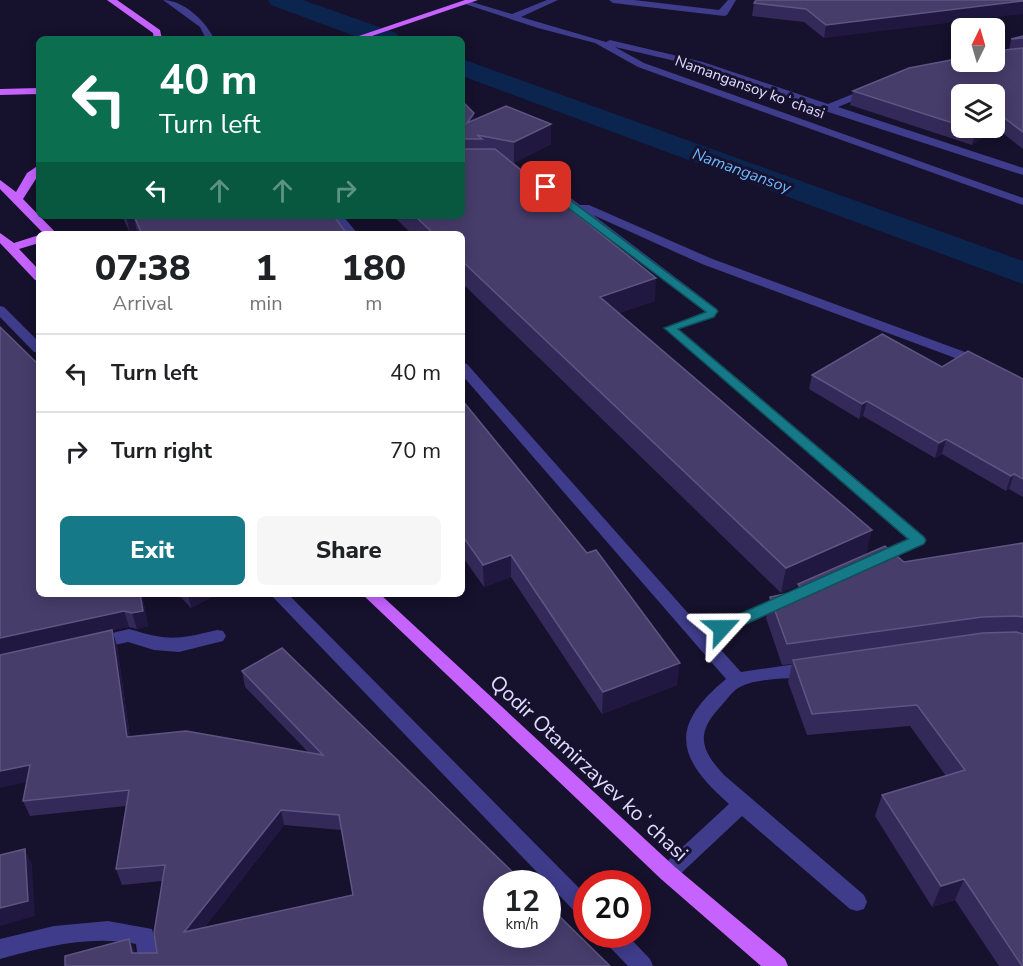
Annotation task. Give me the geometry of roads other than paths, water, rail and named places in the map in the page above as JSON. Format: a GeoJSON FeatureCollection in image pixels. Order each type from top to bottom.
{"type":"FeatureCollection","features":[{"type":"Feature","properties":{"kind":"main road"},"geometry":{"type":"LineString","coordinates":[[111,0],[157,32],[158,36]]}},
{"type":"Feature","properties":{"kind":"main road"},"geometry":{"type":"LineString","coordinates":[[362,36],[471,1]]}},
{"type":"Feature","properties":{"kind":"main road"},"geometry":{"type":"LineString","coordinates":[[0,92],[36,91]]}},
{"type":"Feature","properties":{"kind":"main road"},"geometry":{"type":"LineString","coordinates":[[16,201],[36,171]]}},
{"type":"Feature","properties":{"kind":"main road"},"geometry":{"type":"LineString","coordinates":[[0,183],[48,231]]}},
{"type":"Feature","properties":{"kind":"main road"},"geometry":{"type":"LineString","coordinates":[[0,236],[36,274]]}},
{"type":"Feature","properties":{"kind":"main road"},"geometry":{"type":"LineString","coordinates":[[11,248],[36,240]]}},
{"type":"Feature","properties":{"kind":"main road","name":"Qodir Otamirzayev koʻchasi"},"geometry":{"type":"LineString","coordinates":[[375,597],[668,873],[777,966]]}},
{"type":"Feature","properties":{"kind":"street"},"geometry":{"type":"LineString","coordinates":[[167,0],[204,26],[209,36]]}},
{"type":"Feature","properties":{"kind":"street"},"geometry":{"type":"LineString","coordinates":[[512,17],[554,0]]}},
{"type":"Feature","properties":{"kind":"street"},"geometry":{"type":"LineString","coordinates":[[613,0],[719,13],[724,13],[732,0]]}},
{"type":"Feature","properties":{"kind":"street","name":"Namangansoy koʻchasi"},"geometry":{"type":"LineString","coordinates":[[471,1],[512,17],[598,41],[641,65],[1023,202]]}},
{"type":"Feature","properties":{"kind":"street"},"geometry":{"type":"LineString","coordinates":[[598,41],[700,64],[1023,172]]}},
{"type":"Feature","properties":{"kind":"street"},"geometry":{"type":"LineString","coordinates":[[826,108],[885,84]]}},
{"type":"Feature","properties":{"kind":"street"},"geometry":{"type":"LineString","coordinates":[[501,165],[517,169],[561,196],[712,311],[710,314],[670,328],[918,540],[864,565]]}},
{"type":"Feature","properties":{"kind":"street"},"geometry":{"type":"LineString","coordinates":[[561,196],[706,261],[990,367]]}},
{"type":"Feature","properties":{"kind":"street"},"geometry":{"type":"LineString","coordinates":[[340,219],[350,231]]}},
{"type":"Feature","properties":{"kind":"street"},"geometry":{"type":"LineString","coordinates":[[0,309],[36,346]]}},
{"type":"Feature","properties":{"kind":"street"},"geometry":{"type":"LineString","coordinates":[[465,370],[737,680]]}},
{"type":"Feature","properties":{"kind":"street"},"geometry":{"type":"LineString","coordinates":[[700,638],[798,594]]}},
{"type":"Feature","properties":{"kind":"street"},"geometry":{"type":"LineString","coordinates":[[281,597],[573,896]]}},
{"type":"Feature","properties":{"kind":"street"},"geometry":{"type":"LineString","coordinates":[[75,647],[129,635],[154,644],[179,646],[217,636]]}},
{"type":"Feature","properties":{"kind":"street"},"geometry":{"type":"LineString","coordinates":[[828,667],[737,680],[704,709],[694,729],[694,748],[707,773],[856,902]]}},
{"type":"Feature","properties":{"kind":"street"},"geometry":{"type":"LineString","coordinates":[[668,873],[742,804]]}},
{"type":"Feature","properties":{"kind":"street"},"geometry":{"type":"LineString","coordinates":[[0,949],[60,933],[125,931],[145,936],[150,966]]}},
{"type":"Feature","properties":{"kind":"street"},"geometry":{"type":"LineString","coordinates":[[625,948],[642,966]]}},
{"type":"Feature","properties":{"kind":"waterway","name":"Namangansoy"},"geometry":{"type":"LineString","coordinates":[[280,0],[379,36]]}},
{"type":"Feature","properties":{"kind":"waterway","name":"Namangansoy"},"geometry":{"type":"LineString","coordinates":[[465,68],[1023,273]]}}]}
